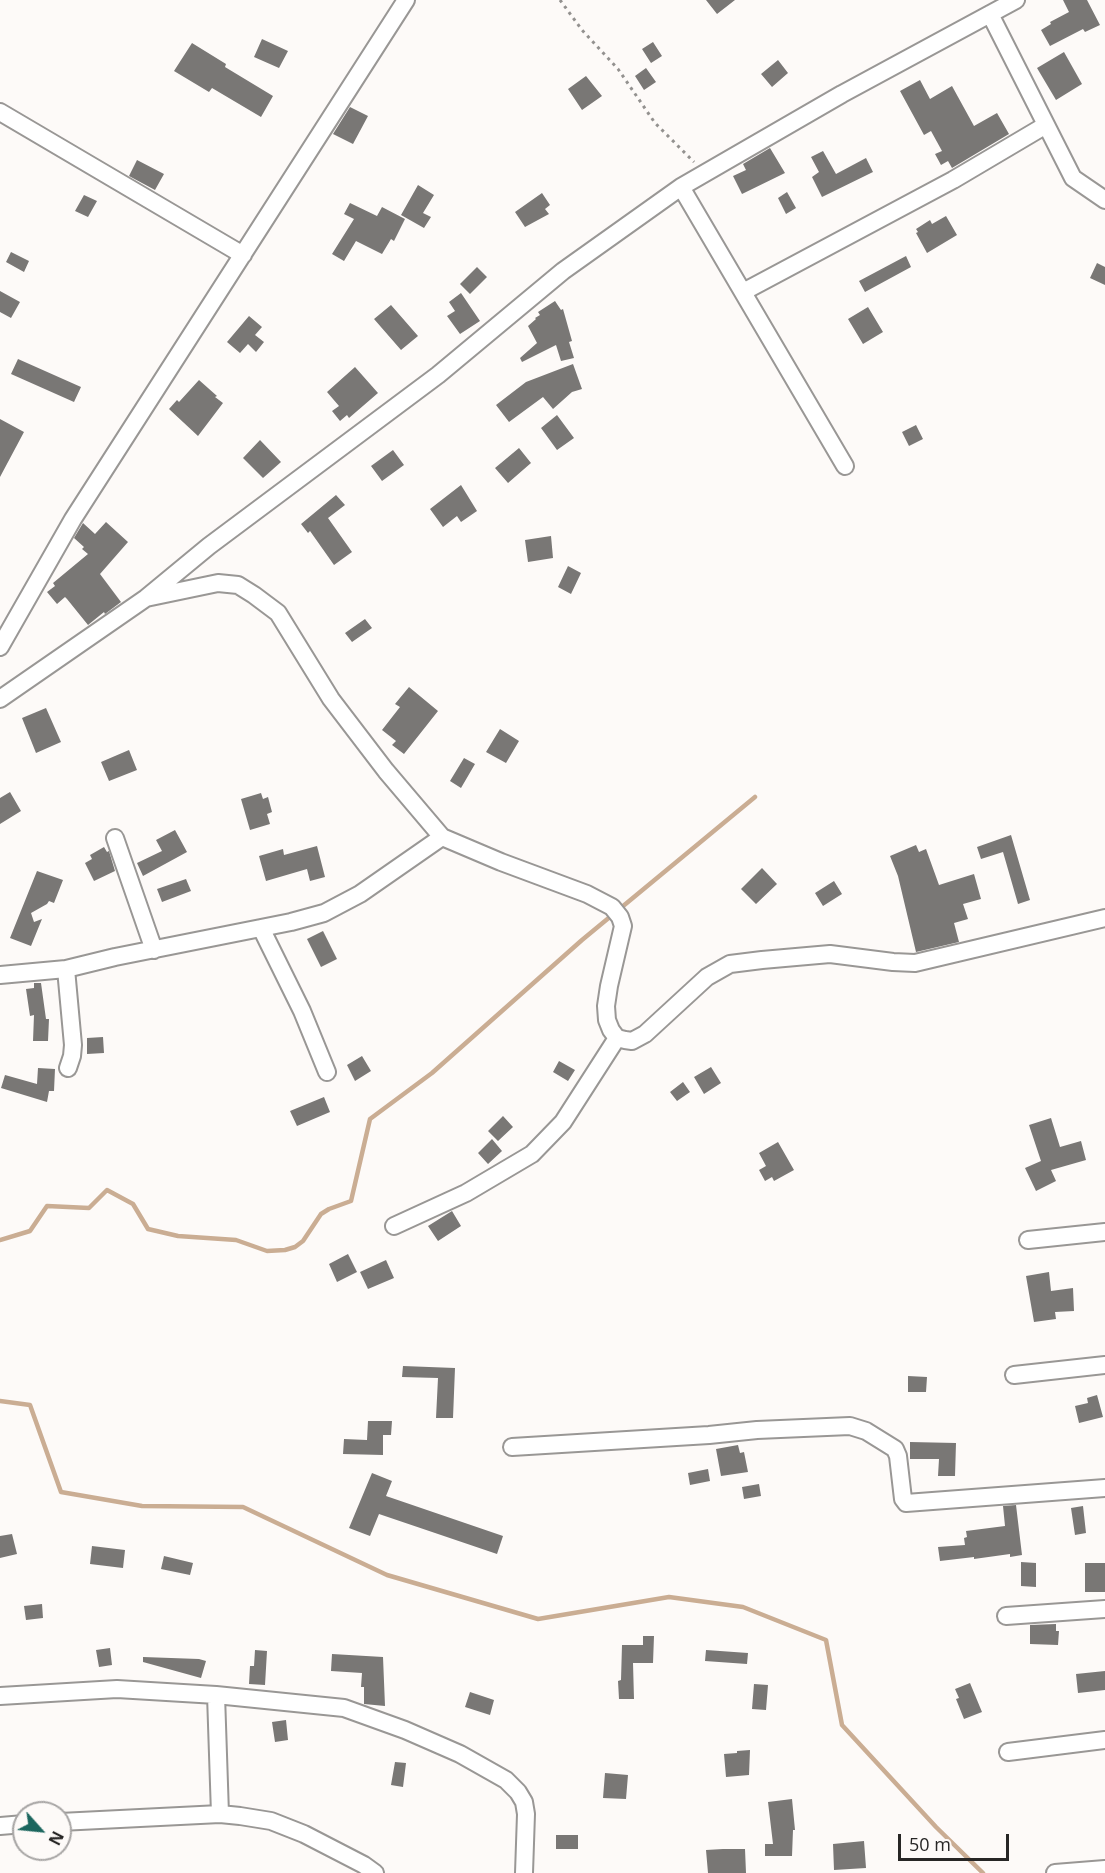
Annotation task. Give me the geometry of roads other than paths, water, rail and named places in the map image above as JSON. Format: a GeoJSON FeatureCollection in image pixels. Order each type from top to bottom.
{"type":"FeatureCollection","features":[{"type":"Feature","properties":{"kind":"street"},"geometry":{"type":"LineString","coordinates":[[0,646],[73,519],[406,0]]}},
{"type":"Feature","properties":{"kind":"street"},"geometry":{"type":"LineString","coordinates":[[0,699],[146,598],[209,546],[438,375],[563,271],[681,187],[842,94],[1016,0]]}},
{"type":"Feature","properties":{"kind":"street"},"geometry":{"type":"LineString","coordinates":[[990,14],[1073,178],[1105,200]]}},
{"type":"Feature","properties":{"kind":"street"},"geometry":{"type":"LineString","coordinates":[[0,112],[243,255]]}},
{"type":"Feature","properties":{"kind":"street"},"geometry":{"type":"LineString","coordinates":[[742,292],[952,180],[1046,125]]}},
{"type":"Feature","properties":{"kind":"street"},"geometry":{"type":"LineString","coordinates":[[681,187],[845,466]]}},
{"type":"Feature","properties":{"kind":"street"},"geometry":{"type":"LineString","coordinates":[[146,598],[218,583],[238,585],[254,595],[278,613],[332,699],[386,771],[442,837],[587,894],[612,907],[620,917],[623,926],[606,1006],[607,1020],[617,1038],[632,1041],[645,1034],[707,977],[730,964],[830,954],[915,963],[1105,918]]}},
{"type":"Feature","properties":{"kind":"street"},"geometry":{"type":"LineString","coordinates":[[0,975],[66,969],[324,913],[360,894],[442,837]]}},
{"type":"Feature","properties":{"kind":"street"},"geometry":{"type":"LineString","coordinates":[[115,838],[154,950]]}},
{"type":"Feature","properties":{"kind":"street"},"geometry":{"type":"LineString","coordinates":[[261,928],[302,1011],[327,1072]]}},
{"type":"Feature","properties":{"kind":"street"},"geometry":{"type":"LineString","coordinates":[[66,969],[73,1045],[68,1068]]}},
{"type":"Feature","properties":{"kind":"street"},"geometry":{"type":"LineString","coordinates":[[394,1226],[466,1193],[532,1154],[563,1122],[617,1038]]}},
{"type":"Feature","properties":{"kind":"street"},"geometry":{"type":"LineString","coordinates":[[1028,1240],[1105,1232]]}},
{"type":"Feature","properties":{"kind":"street"},"geometry":{"type":"LineString","coordinates":[[1014,1376],[1105,1365]]}},
{"type":"Feature","properties":{"kind":"street"},"geometry":{"type":"LineString","coordinates":[[512,1446],[850,1426],[866,1431],[895,1449],[898,1456],[903,1499],[906,1503],[1027,1496],[1105,1488]]}},
{"type":"Feature","properties":{"kind":"street"},"geometry":{"type":"LineString","coordinates":[[1006,1616],[1105,1609]]}},
{"type":"Feature","properties":{"kind":"street"},"geometry":{"type":"LineString","coordinates":[[0,1696],[117,1689],[216,1695],[344,1708],[405,1730],[460,1754],[506,1780],[524,1802],[526,1814],[524,1873]]}},
{"type":"Feature","properties":{"kind":"street"},"geometry":{"type":"LineString","coordinates":[[216,1695],[220,1814]]}},
{"type":"Feature","properties":{"kind":"street"},"geometry":{"type":"LineString","coordinates":[[1008,1752],[1105,1740]]}},
{"type":"Feature","properties":{"kind":"street"},"geometry":{"type":"LineString","coordinates":[[72,1821],[220,1814],[271,1821],[304,1834],[375,1873]]}},
{"type":"Feature","properties":{"kind":"street"},"geometry":{"type":"LineString","coordinates":[[1055,1873],[1105,1869]]}},
{"type":"Feature","properties":{"kind":"waterway"},"geometry":{"type":"LineString","coordinates":[[0,1240],[30,1231],[47,1206],[89,1208],[107,1190],[133,1204],[148,1229],[178,1236],[236,1240],[267,1251],[295,1247],[303,1241],[321,1214],[351,1201],[370,1119],[432,1073],[582,940],[755,797]]}},
{"type":"Feature","properties":{"kind":"waterway"},"geometry":{"type":"LineString","coordinates":[[0,1401],[30,1405],[61,1492],[142,1506],[243,1507],[387,1575],[538,1619],[669,1597],[743,1607],[826,1640],[842,1725],[936,1827],[983,1873]]}}]}
